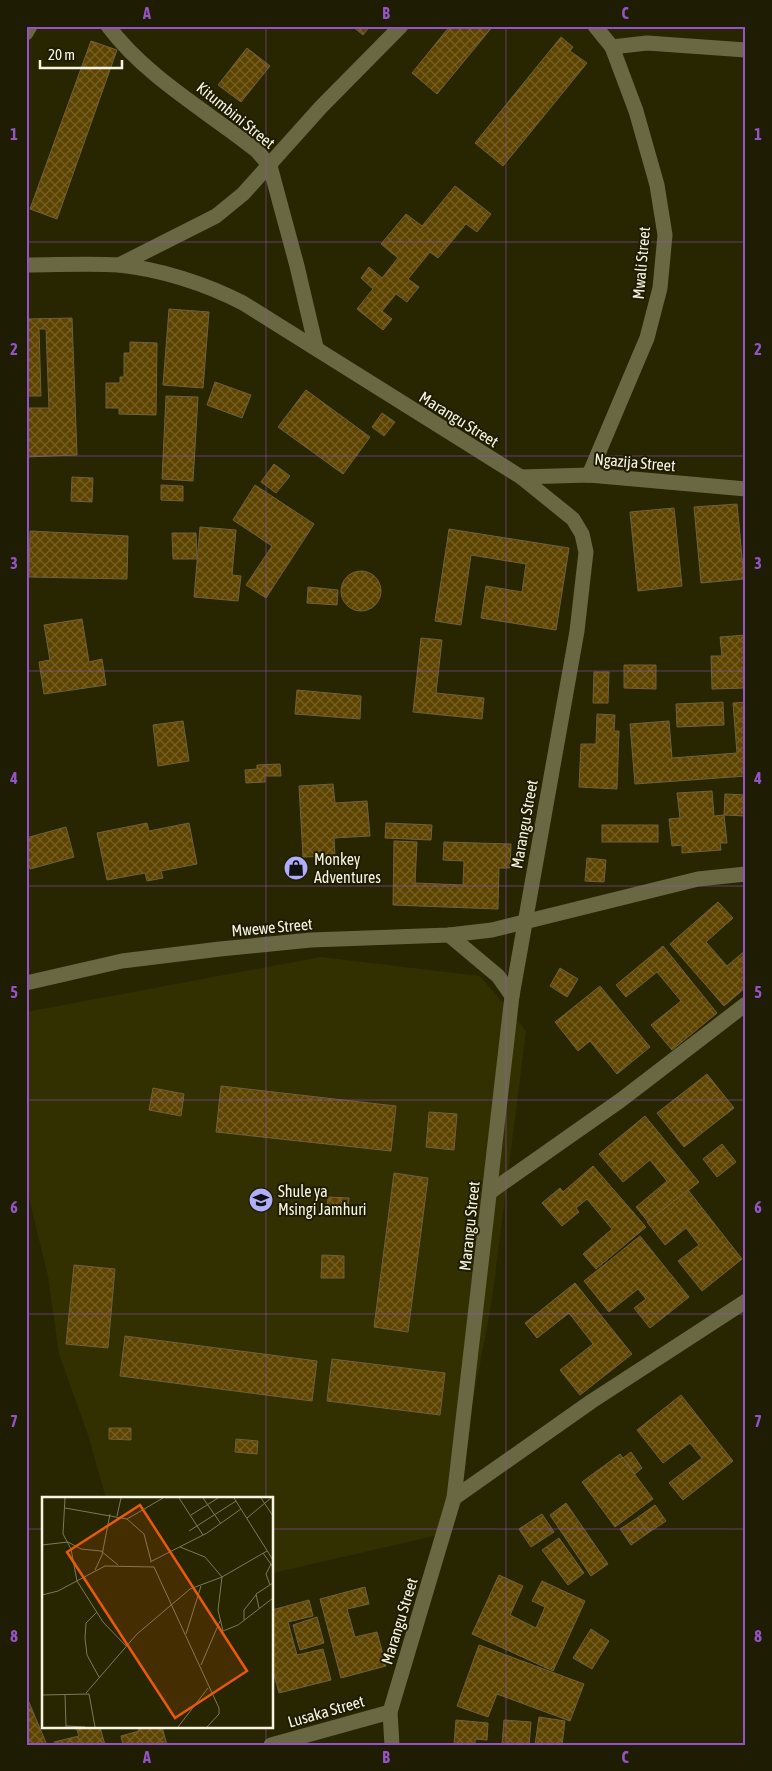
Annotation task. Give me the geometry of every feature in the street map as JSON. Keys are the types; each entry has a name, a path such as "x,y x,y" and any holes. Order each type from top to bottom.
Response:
{"street":[{"path":"26,33 30,26"},
{"name":"Kitumbini Street","path":"108,26 119,40 152,71 251,146 270,166 297,266 316,348"},
{"path":"119,265 216,216 244,194 321,106 400,26"},
{"name":"Mwali Street","path":"589,475 647,338 660,288 665,235 657,185 636,111 612,47 595,26"},
{"path":"612,47 647,43 746,50"},
{"name":"Marangu Street","path":"26,266 119,265 185,279 214,288 243,303 316,348 521,478 573,519 582,534 586,552 576,630 512,996 454,1498 390,1712 392,1745"},
{"name":"Ngazija Street","path":"521,478 589,475 746,489"},
{"name":"Mwewe Street","path":"26,983 122,961 220,949 311,940 449,935 492,930 698,879 746,874"},
{"path":"449,935 498,976 512,996"},
{"path":"490,1192 621,1100 746,1004"},
{"path":"454,1498 592,1401 746,1301"},
{"name":"Lusaka Street","path":"271,1745 390,1712"}],"shaded area":[{"path":"321,957 480,976 526,1031 492,1300 470,1417 443,1534 274,1573 274,1497 106,1497 88,1435 59,1354 48,1276 26,1186 26,1012"}],"building":[{"path":"352,26 370,26 363,35"},
{"path":"450,26 493,26 437,94 412,73"},
{"path":"561,37 573,47 570,51 587,63 503,166 475,143"},
{"path":"91,41 117,50 57,219 30,209"},
{"path":"247,48 270,66 241,102 218,85"},
{"path":"455,186 491,214 477,232 466,224 438,258 430,252 408,279 419,287 407,302 396,294 382,311 392,319 383,330 357,309 373,289 361,278 369,267 382,278 398,258 381,244 406,214 422,226"},
{"path":"169,309 209,312 203,388 163,385"},
{"path":"72,318 77,455 26,457 26,408 49,408 46,329 39,329 41,396 26,396 26,319"},
{"path":"130,342 157,343 156,415 119,414 119,408 106,408 106,383 120,383 120,377 124,377 124,353 130,353"},
{"path":"215,382 251,395 242,418 207,405"},
{"path":"306,390 370,437 343,474 278,427"},
{"path":"166,396 198,397 193,481 162,479"},
{"path":"382,413 395,422 384,436 372,427"},
{"path":"274,464 290,476 276,493 261,482"},
{"path":"72,477 93,478 92,502 71,501"},
{"path":"161,485 183,486 183,501 161,500"},
{"path":"255,485 314,524 266,598 246,585 272,546 233,520"},
{"path":"737,504 744,579 701,583 694,507"},
{"path":"674,508 682,586 638,591 630,512"},
{"path":"200,527 236,530 232,575 241,576 238,601 194,597"},
{"path":"449,529 569,548 556,630 481,618 486,586 522,592 526,564 471,555 461,625 435,621"},
{"path":"30,531 128,536 127,579 29,577"},
{"path":"172,533 196,533 197,559 173,559"},
{"path":"365,571 372,574 378,580 381,591 380,599 372,608 365,611 357,611 350,608 342,599 341,587 344,580 353,572"},
{"path":"308,587 338,590 337,605 307,603"},
{"path":"82,619 89,662 102,659 106,685 44,694 39,662 50,660 44,625"},
{"path":"746,635 746,688 712,689 711,656 722,656 720,637"},
{"path":"421,638 442,640 436,693 484,698 482,719 413,712"},
{"path":"624,665 656,665 656,689 624,688"},
{"path":"594,672 609,672 608,703 593,703"},
{"path":"297,690 361,696 360,719 295,714"},
{"path":"723,702 724,725 677,727 676,704"},
{"path":"746,702 746,776 635,784 630,724 669,721 672,758 737,753 733,703"},
{"path":"597,714 615,715 614,731 619,731 617,789 579,787 581,744 596,744"},
{"path":"183,721 189,761 158,766 153,725"},
{"path":"280,764 281,776 265,776 265,782 246,783 245,770 257,769 257,765"},
{"path":"333,784 335,803 367,801 370,836 334,838 335,856 303,857 299,786"},
{"path":"712,791 714,816 724,815 727,843 720,843 721,850 682,853 682,845 672,846 669,819 680,818 677,793"},
{"path":"725,794 746,795 746,816 724,815"},
{"path":"147,823 149,831 189,823 197,864 161,871 163,878 147,881 145,873 107,880 97,833"},
{"path":"386,823 432,825 431,840 385,838"},
{"path":"602,825 658,825 658,842 602,842"},
{"path":"66,827 74,857 30,869 26,855 26,838"},
{"path":"394,841 417,842 415,883 463,885 464,861 443,860 444,842 511,844 510,868 499,868 498,909 393,905"},
{"path":"587,858 606,860 604,882 585,881"},
{"path":"718,902 733,918 706,942 727,966 746,950 746,987 724,1006 670,944"},
{"path":"663,946 717,1013 672,1050 651,1025 681,1001 657,972 626,997 616,985"},
{"path":"560,968 578,979 567,997 550,986"},
{"path":"600,986 650,1047 617,1074 590,1041 578,1051 555,1022"},
{"path":"707,1074 734,1108 684,1147 657,1113"},
{"path":"221,1086 396,1106 391,1151 216,1132"},
{"path":"153,1088 184,1094 181,1116 149,1110"},
{"path":"429,1112 457,1114 454,1150 426,1147"},
{"path":"645,1116 699,1182 649,1223 636,1207 667,1181 650,1160 623,1182 599,1154"},
{"path":"722,1144 736,1162 717,1177 703,1159"},
{"path":"593,1166 646,1227 596,1269 583,1254 612,1229 587,1199 576,1208 579,1212 562,1226 542,1203 560,1188 563,1192"},
{"path":"394,1173 428,1178 408,1332 374,1327"},
{"path":"688,1190 742,1259 702,1291 678,1261 699,1245 686,1228 665,1245 647,1222"},
{"path":"328,1197 349,1198 347,1215 327,1214"},
{"path":"640,1236 689,1297 650,1328 634,1308 646,1299 638,1289 609,1312 584,1281"},
{"path":"322,1255 344,1256 344,1278 321,1278"},
{"path":"74,1265 115,1269 108,1348 66,1344"},
{"path":"575,1283 632,1354 580,1395 560,1370 593,1344 569,1313 537,1338 525,1323"},
{"path":"125,1336 317,1361 312,1401 120,1376"},
{"path":"332,1359 445,1373 440,1415 327,1401"},
{"path":"681,1395 733,1461 683,1500 669,1483 702,1458 690,1443 663,1463 637,1430"},
{"path":"109,1428 131,1428 131,1440 109,1439"},
{"path":"236,1439 258,1441 257,1454 235,1452"},
{"path":"631,1452 642,1468 635,1474 623,1458"},
{"path":"620,1454 653,1499 615,1527 582,1482"},
{"path":"566,1503 608,1564 591,1576 550,1515"},
{"path":"655,1505 666,1521 648,1533 637,1518"},
{"path":"542,1514 554,1532 531,1547 519,1529"},
{"path":"637,1518 648,1533 631,1545 620,1529"},
{"path":"559,1538 584,1573 568,1585 542,1550"},
{"path":"499,1575 523,1586 510,1615 536,1628 545,1607 532,1601 542,1581 585,1601 553,1671 472,1634"},
{"path":"365,1587 369,1604 347,1609 355,1637 377,1632 386,1666 341,1678 320,1599"},
{"path":"309,1600 313,1616 288,1622 297,1655 323,1649 331,1680 279,1693 274,1674 274,1609"},
{"path":"317,1617 324,1643 300,1650 293,1625"},
{"path":"591,1629 609,1641 592,1669 573,1658"},
{"path":"479,1645 584,1684 570,1721 497,1694 488,1717 457,1706"},
{"path":"26,1700 28,1700 47,1745 26,1745"},
{"path":"539,1717 565,1721 562,1745 535,1745"},
{"path":"456,1720 488,1723 487,1740 475,1739 475,1745 454,1745"},
{"path":"504,1720 531,1722 529,1745 502,1745"},
{"path":"76,1728 100,1728 105,1745 55,1745 54,1742 79,1736"},
{"path":"138,1728 162,1728 167,1745 123,1745 121,1736 139,1731"}],"place":[{"name":"Monkey Adventures","path":"296,868"},
{"name":"Shule ya Msingi Jamhuri","path":"261,1200"}]}
